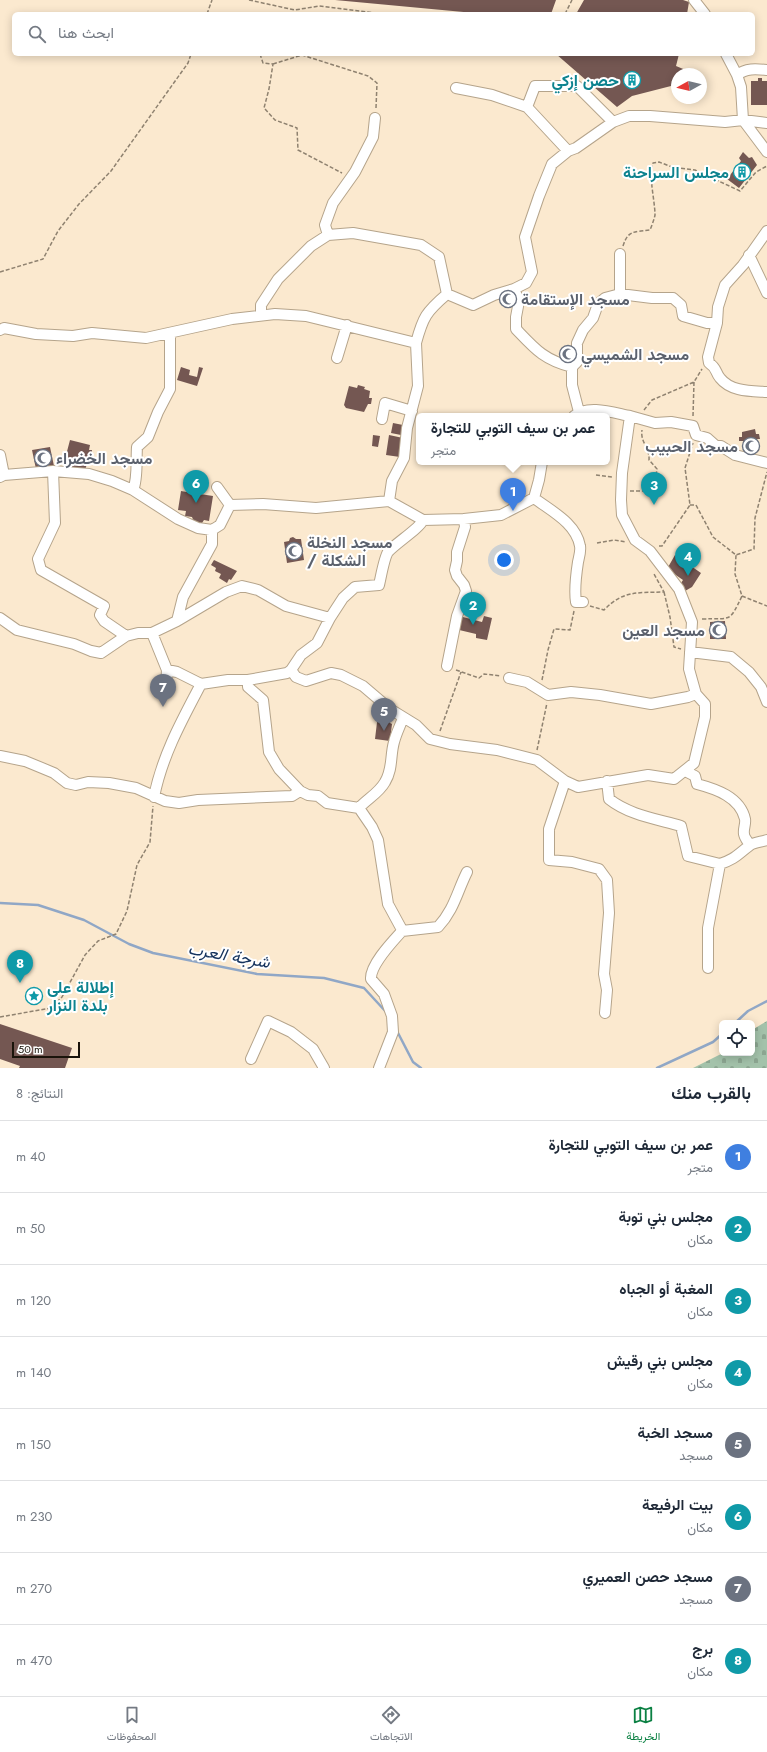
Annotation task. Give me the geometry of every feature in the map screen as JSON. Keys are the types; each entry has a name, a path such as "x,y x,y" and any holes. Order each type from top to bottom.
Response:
{"street":[{"path":"694,0 703,12"},
{"path":"727,56 742,87 743,120 767,152"},
{"path":"737,75 743,71 767,70"},
{"path":"527,107 535,86 577,86 613,122"},
{"path":"456,88 492,95 527,107 568,151"},
{"path":"447,294 473,305 526,283 532,272 526,237 539,196 552,164 568,151 613,122 629,116 650,116 725,122 743,120 767,123"},
{"path":"328,235 325,225 333,204 350,178 373,137 375,118"},
{"path":"767,231 743,265 725,285 718,307 717,323 708,357 709,363 714,366 722,381 742,391 767,392"},
{"path":"261,315 261,306 278,280 311,246 328,235 353,233 422,245 439,257 447,294"},
{"path":"620,254 620,294"},
{"path":"749,255 767,293"},
{"path":"514,289 518,301 516,329 534,348 554,363 572,367"},
{"path":"389,501 392,482 404,458 407,428 418,386 416,343 422,323 430,308 447,294"},
{"path":"577,413 572,385 572,367 577,362 577,343 583,330 593,318 598,304 605,298 620,294 652,298 673,298 681,305 683,316 707,323 717,323"},
{"path":"0,330 4,328 36,334 73,336 92,333 146,338 232,318 261,315 306,316 416,343"},
{"path":"337,358 347,325"},
{"path":"133,490 136,483 135,468 137,448 148,437 158,412 170,389 170,333"},
{"path":"382,419 385,403 412,411"},
{"path":"583,413 602,410 655,423 671,422 694,430 716,446 720,446 735,455 767,463"},
{"path":"291,670 296,677 306,681 332,673 340,675 363,686 390,709 403,718 416,724 430,739 497,750 537,760 565,781 578,787 648,775 674,778 685,771 694,763 705,717 705,704 696,694 690,669 692,622 680,589 646,548 635,540 622,515 622,478 637,418"},
{"path":"0,455 2,476 53,471 89,474 112,481 133,490 178,519 198,528 212,530 220,525 230,505"},
{"path":"230,505 263,504 332,508 389,501 423,520 464,519 501,515 534,498 542,465"},
{"path":"53,471 55,523 38,559 41,570 104,606 100,615 104,621 126,636"},
{"path":"217,487 230,505"},
{"path":"534,498 575,530 581,547 576,576 580,602"},
{"path":"447,666 457,616 466,591 455,570 458,561 457,552 465,527 464,519"},
{"path":"167,670 177,672 201,684 228,680 248,680 288,673 301,655 317,643 330,618 344,598 355,587 379,585 387,553 421,524 423,520"},
{"path":"177,621 183,597 212,544 212,530"},
{"path":"0,618 17,630 74,644 91,652 101,653 126,636 138,633 152,633 177,621 226,592 242,586 258,590 286,606 330,618"},
{"path":"152,633 167,670 166,686 163,693"},
{"path":"690,652 732,657 764,686 767,702"},
{"path":"508,678 526,682 544,693 571,692 600,695 651,704 696,694"},
{"path":"248,680 248,688 263,700 269,752 279,769 300,791 308,795 318,796 327,803 359,808 372,827 378,840 388,904 402,931"},
{"path":"154,797 158,777 179,725 201,684"},
{"path":"359,808 385,783 391,770 394,743 403,718"},
{"path":"0,756 25,761 54,773 67,783 76,785 88,782 109,783 136,788 165,801 179,803 198,800 292,796 300,791"},
{"path":"685,771 695,776 697,784 712,788 726,795 741,807 746,820 744,834 750,845"},
{"path":"565,781 550,829 549,860 572,862 600,869 607,880 609,913 604,974 607,990 605,1013"},
{"path":"607,781 610,799 619,806 649,817 681,826 688,856 720,864 729,861 743,852 750,845 767,840"},
{"path":"708,968 708,928 720,864"},
{"path":"379,1068 393,1032 392,1016 384,994 370,979 370,974 377,962 402,931 438,927 454,905 468,872"},
{"path":"251,1059 268,1021 291,1032 313,1049 324,1068"}],"path":[{"path":"207,12 212,0"},
{"path":"249,0 295,10 319,6 367,12"},
{"path":"565,12 572,0"},
{"path":"0,272 43,259 58,231 78,204 111,171 188,63 190,56"},
{"path":"261,56 263,63 273,64 299,56"},
{"path":"305,56 368,76 377,84 375,118"},
{"path":"273,64 264,108 275,120 297,128 298,150 350,178"},
{"path":"620,254 626,236 632,232 650,230 655,215 650,169 653,163 659,162 672,167 695,170 740,191 756,172 767,166"},
{"path":"646,548 662,546 690,505 685,468 694,430 694,382 708,357"},
{"path":"621,490 647,491 655,483 657,470 649,460 649,453 644,443 637,418 652,400 694,382"},
{"path":"736,555 754,549 755,518 767,471"},
{"path":"596,475 622,478"},
{"path":"690,505 696,505 713,537 736,555"},
{"path":"596,544 614,540 631,542 635,540"},
{"path":"692,622 702,619 726,619 732,616 742,596 735,574 736,555"},
{"path":"653,570 664,592 670,617 674,647 690,652"},
{"path":"537,760 536,751 548,650 554,629 570,630 580,602 592,608 604,610 616,598 628,594 664,592"},
{"path":"742,596 767,606"},
{"path":"447,666 479,678 484,674 495,674 508,678"},
{"path":"437,741 443,719 462,672"},
{"path":"0,1017 51,1008 62,997 86,955 98,941 116,934 127,911 137,865 150,842 154,797"}],"green space":[{"path":"767,1021 767,1068 693,1068 719,1055 755,1056 755,1028"}],"building":[{"path":"335,0 556,0 552,12 464,12"},
{"path":"584,0 683,0 689,2 687,12 577,12"},
{"name":"حصن إزكي","path":"558,56 678,56 676,66 681,68 671,68 671,86 632,96 617,107"},
{"path":"758,78 762,78 762,81 767,81 767,105 751,105 751,81 758,81"},
{"name":"مجلس السراحنة","path":"743,152 749,158 752,157 757,165 739,188 727,179 741,161 739,158"},
{"name":"مسجد الإستقامة","path":"512,294 514,303 505,304 503,296"},
{"name":"مسجد الشميسي","path":"564,346 572,346 572,363 564,363"},
{"path":"181,367 190,370 189,375 197,377 199,367 203,368 197,386 177,380"},
{"path":"358,385 365,387 364,389 370,391 369,398 372,398 371,404 368,404 364,412 346,408 344,405 349,386 357,388"},
{"path":"393,423 403,425 401,435 391,433"},
{"name":"مسجد الحبيب","path":"755,429 756,434 759,434 760,439 756,439 759,451 745,454 743,441 739,441 739,437 742,437 742,432"},
{"path":"373,435 380,436 378,447 372,446"},
{"path":"389,435 403,438 400,457 386,455"},
{"path":"70,440 90,445 89,450 92,450 91,457 87,456 88,461 85,470 78,468 75,469 64,463"},
{"name":"مسجد الخضراء","path":"50,447 54,466 36,469 32,450"},
{"path":"181,491 199,496 200,494 213,496 209,521 204,520 202,523 194,522 192,517 185,516 186,511 178,510"},
{"name":"مسجد النخلة / الشكلة","path":"293,537 296,539 301,539 304,560 287,563 284,542 289,541 290,538"},
{"path":"675,555 701,573 692,587 685,591 681,583 683,580 667,569"},
{"path":"214,560 237,571 227,583 219,578 221,574 215,571 216,568 211,565"},
{"path":"459,616 482,622 484,616 492,618 487,640 476,638 476,634 455,629"},
{"name":"مسجد العين","path":"725,621 726,639 710,639 710,622"},
{"path":"378,714 391,715 390,723 392,724 390,741 375,739"},
{"path":"0,1024 72,1048 65,1068 19,1068 20,1066 0,1059"}],"waterway":[{"name":"شرجة العرب","path":"0,903 38,905 84,920 129,944 153,953 257,974 324,978 364,988 387,1013"},
{"name":"شرجة العرب","path":"738,1020 748,1011 767,1001"},
{"name":"شرجة العرب","path":"397,1031 413,1062 421,1068"},
{"name":"شرجة العرب","path":"657,1068 713,1042 719,1037"}],"place":[{"name":"حصن إزكي","path":"632,80"},
{"name":"مجلس السراحنة","path":"742,172"},
{"name":"مسجد الإستقامة","path":"508,299"},
{"name":"مسجد الشميسي","path":"568,354"},
{"name":"مسجد الحبيب","path":"751,446"},
{"name":"مسجد الخضراء","path":"43,458"},
{"name":"بيت الرفيعة","path":"196,503"},
{"name":"المغبة أو الجباه","path":"654,505"},
{"name":"عمر بن سيف التوبي للتجارة","path":"513,511"},
{"name":"مسجد النخلة / الشكلة","path":"294,551"},
{"name":"مجلس بني رقيش","path":"688,576"},
{"name":"مجلس بني توبة","path":"473,625"},
{"name":"مسجد العين","path":"718,630"},
{"name":"مسجد حصن العميري","path":"163,707"},
{"name":"مسجد الخبة","path":"384,731"},
{"name":"برج","path":"20,983"},
{"name":"إطلالة على بلدة النزار","path":"34,996"}]}
